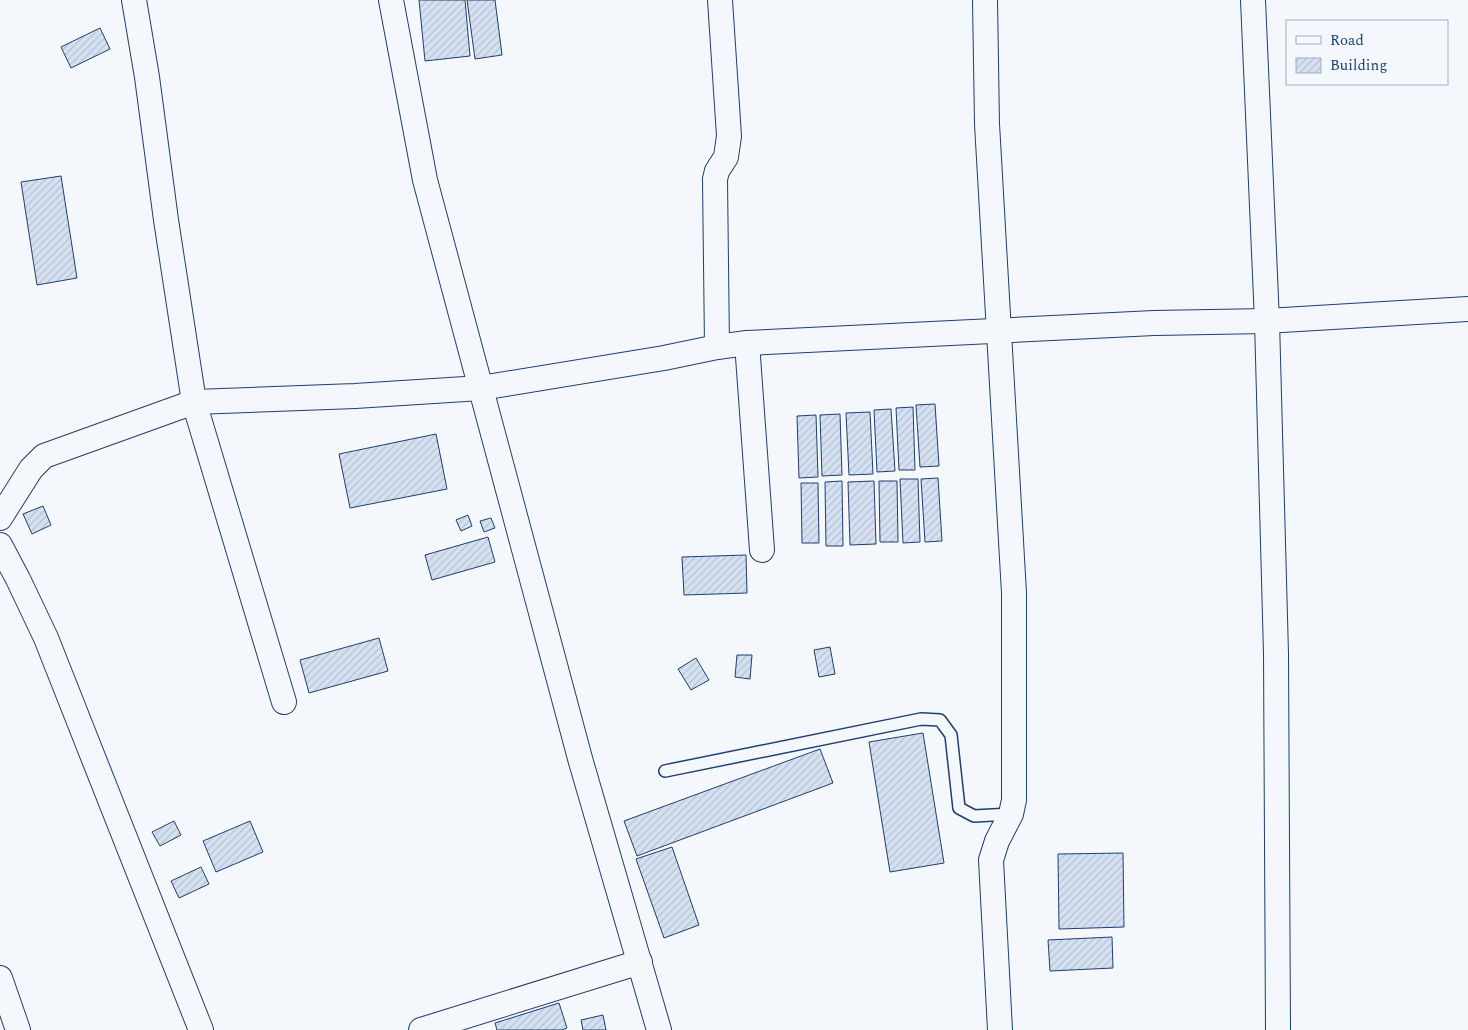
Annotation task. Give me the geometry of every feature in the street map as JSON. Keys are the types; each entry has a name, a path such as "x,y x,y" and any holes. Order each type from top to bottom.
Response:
{"street":[{"path":"134,0 147,76 166,220 194,402 284,702"},
{"path":"391,0 425,180 580,762 659,1030"},
{"path":"718,347 715,179 717,170 726,157 729,136 720,0"},
{"path":"984,0 987,124 1014,593 1014,800 1011,814 996,841 991,860 1000,1030"},
{"path":"1252,0 1267,321 1276,654 1278,1030"},
{"path":"0,518 31,469 44,456 194,402 481,388 747,343 1154,323 1267,321 1468,309"},
{"path":"747,343 762,550"},
{"path":"0,545 46,638 202,1030"},
{"path":"421,1030 640,962"},
{"path":"0,978 18,1030"}],"lane":[{"path":"665,771 921,719 940,720 951,735 959,808 974,816 1011,814"}],"building":[{"path":"419,0 465,0 470,56 425,61"},
{"path":"467,0 495,0 502,55 475,59"},
{"path":"100,28 110,49 71,68 61,47"},
{"path":"61,176 77,278 37,285 21,182"},
{"path":"935,404 939,466 920,467 916,405"},
{"path":"913,407 915,470 899,470 896,408"},
{"path":"891,409 895,471 877,472 874,410"},
{"path":"870,412 873,474 849,475 846,413"},
{"path":"840,414 842,475 822,476 820,415"},
{"path":"816,415 818,477 799,478 797,416"},
{"path":"436,434 447,489 350,508 339,454"},
{"path":"938,478 942,541 925,542 921,479"},
{"path":"900,479 918,479 920,542 903,543"},
{"path":"842,481 843,546 826,546 825,482"},
{"path":"874,481 876,544 850,545 848,482"},
{"path":"879,481 897,481 898,542 880,542"},
{"path":"801,483 818,483 819,543 802,543"},
{"path":"43,506 51,525 32,534 23,514"},
{"path":"468,515 472,526 461,531 456,520"},
{"path":"491,518 495,528 484,532 480,521"},
{"path":"488,537 495,562 432,580 425,555"},
{"path":"746,555 747,593 684,595 682,557"},
{"path":"379,638 388,671 309,693 300,660"},
{"path":"830,647 835,674 819,677 814,650"},
{"path":"737,655 752,655 750,679 735,677"},
{"path":"696,658 709,680 691,690 678,669"},
{"path":"923,733 944,863 890,872 869,742"},
{"path":"820,749 833,783 637,856 624,821"},
{"path":"174,821 181,835 160,846 152,832"},
{"path":"250,821 263,852 216,872 203,841"},
{"path":"672,847 699,925 664,938 636,859"},
{"path":"1123,853 1124,927 1059,929 1058,854"},
{"path":"201,867 209,884 179,898 171,881"},
{"path":"1112,937 1113,968 1050,971 1048,940"},
{"path":"559,1003 567,1028 562,1030 497,1030 495,1023"},
{"path":"603,1015 606,1030 583,1030 581,1020"}]}
